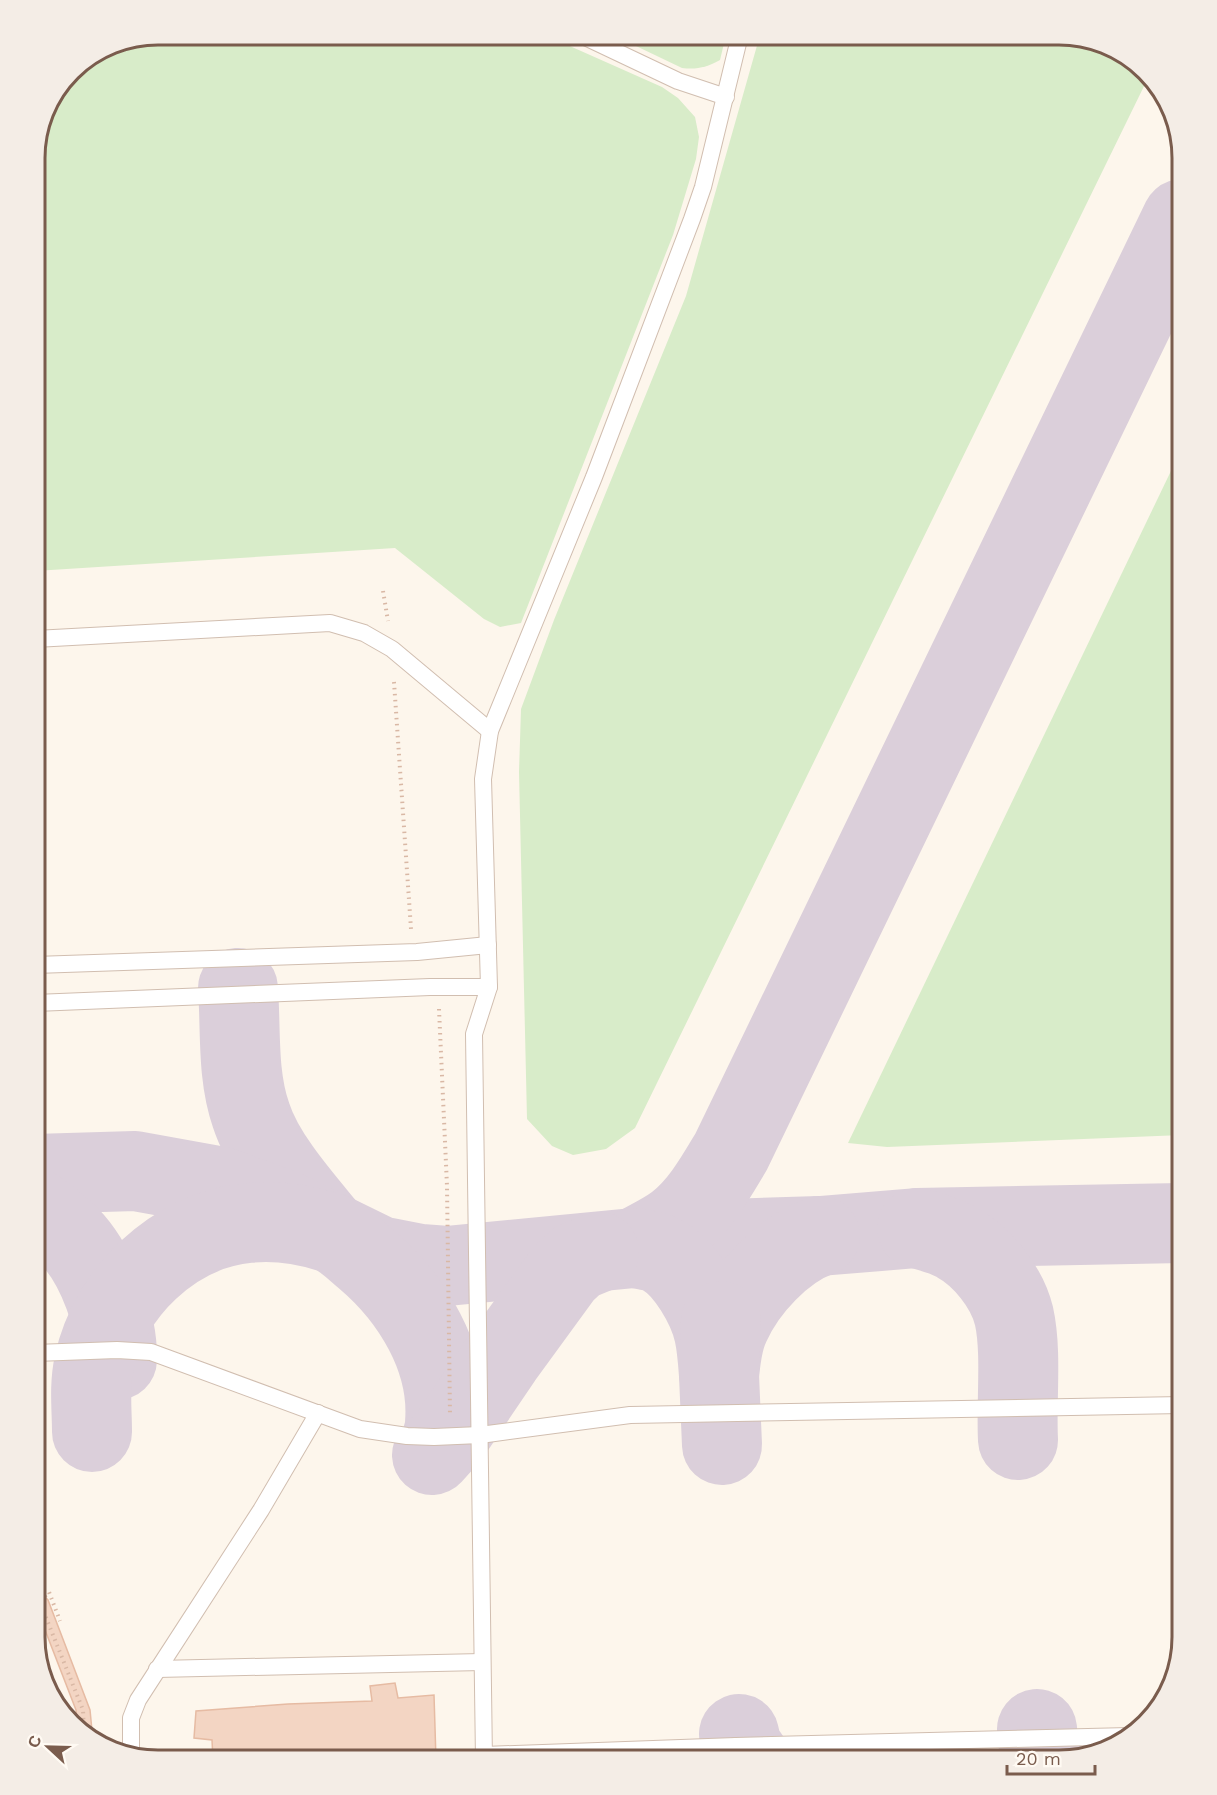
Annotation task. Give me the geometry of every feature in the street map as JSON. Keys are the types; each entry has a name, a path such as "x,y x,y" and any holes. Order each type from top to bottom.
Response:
{"lane":[{"path":"602,45 678,81 726,97"},
{"path":"484,1750 474,1034 489,987 483,779 490,730 594,477 692,219 703,187 738,45"},
{"path":"45,638 330,622 364,633 392,649 490,730"},
{"path":"45,965 417,952 488,945"},
{"path":"45,1003 430,987 489,987"},
{"path":"45,1353 117,1350 151,1352 360,1429 407,1436 480,1434 630,1415 1172,1405"},
{"path":"131,1746 134,1709 157,1669 261,1510 318,1413"},
{"path":"157,1669 482,1662"},
{"path":"652,1750 1113,1736"},
{"path":"732,1750 736,1746"}],"path":[{"path":"383,591 392,649 412,936 417,952"},
{"path":"430,987 439,1007 446,1162 450,1435"},
{"path":"45,1596 49,1592 60,1621"},
{"path":"45,1615 83,1710 84,1722"}],"green space":[{"path":"158,45 568,45 662,87 678,98 695,117 699,137 696,159 673,235 521,623 500,627 484,619 395,548 45,570 45,150 51,121 64,95 83,73 101,60 121,51"},
{"path":"634,45 724,45 720,60 697,68 682,68"},
{"path":"757,45 1067,45 1096,51 1116,60 1145,84 635,1128 606,1149 573,1155 552,1146 527,1119 519,772 521,709 554,620 686,296"},
{"path":"1172,469 1172,1135 887,1147 848,1143"}],"building":[{"path":"45,1597 90,1710 92,1729 76,1715 45,1630"},
{"path":"395,1683 398,1698 434,1695 436,1750 212,1750 212,1740 194,1738 196,1711 372,1701 370,1686"}],"taxiway":[{"path":"635,1248 685,1217 707,1191 731,1152 1172,240"},
{"path":"238,988 243,1084 251,1115 265,1146 275,1161 330,1232"},
{"path":"45,1174 135,1171 218,1186 285,1210 379,1256 420,1264 447,1266 727,1239 820,1236 917,1228 1172,1223"},
{"path":"45,1216 66,1233 80,1249 97,1278 110,1312 117,1360"},
{"path":"92,1432 91,1389 94,1364 102,1338 114,1313 130,1290 171,1252 195,1238 221,1228 268,1222 288,1223 338,1236 365,1258 398,1292 424,1332 441,1376 445,1399 445,1423 440,1445"},
{"path":"917,1228 947,1237 966,1248 992,1273 1006,1294 1014,1316 1018,1345 1018,1440"},
{"path":"635,1248 656,1252 671,1261 695,1289 707,1312 714,1333 719,1375 725,1337 737,1311 756,1284 779,1260 806,1242 820,1236"},
{"path":"432,1455 450,1435 564,1273 577,1261 599,1252"},
{"path":"721,1321 719,1375 722,1445"},
{"path":"1037,1729 1039,1750"},
{"path":"739,1734 744,1750"}]}
